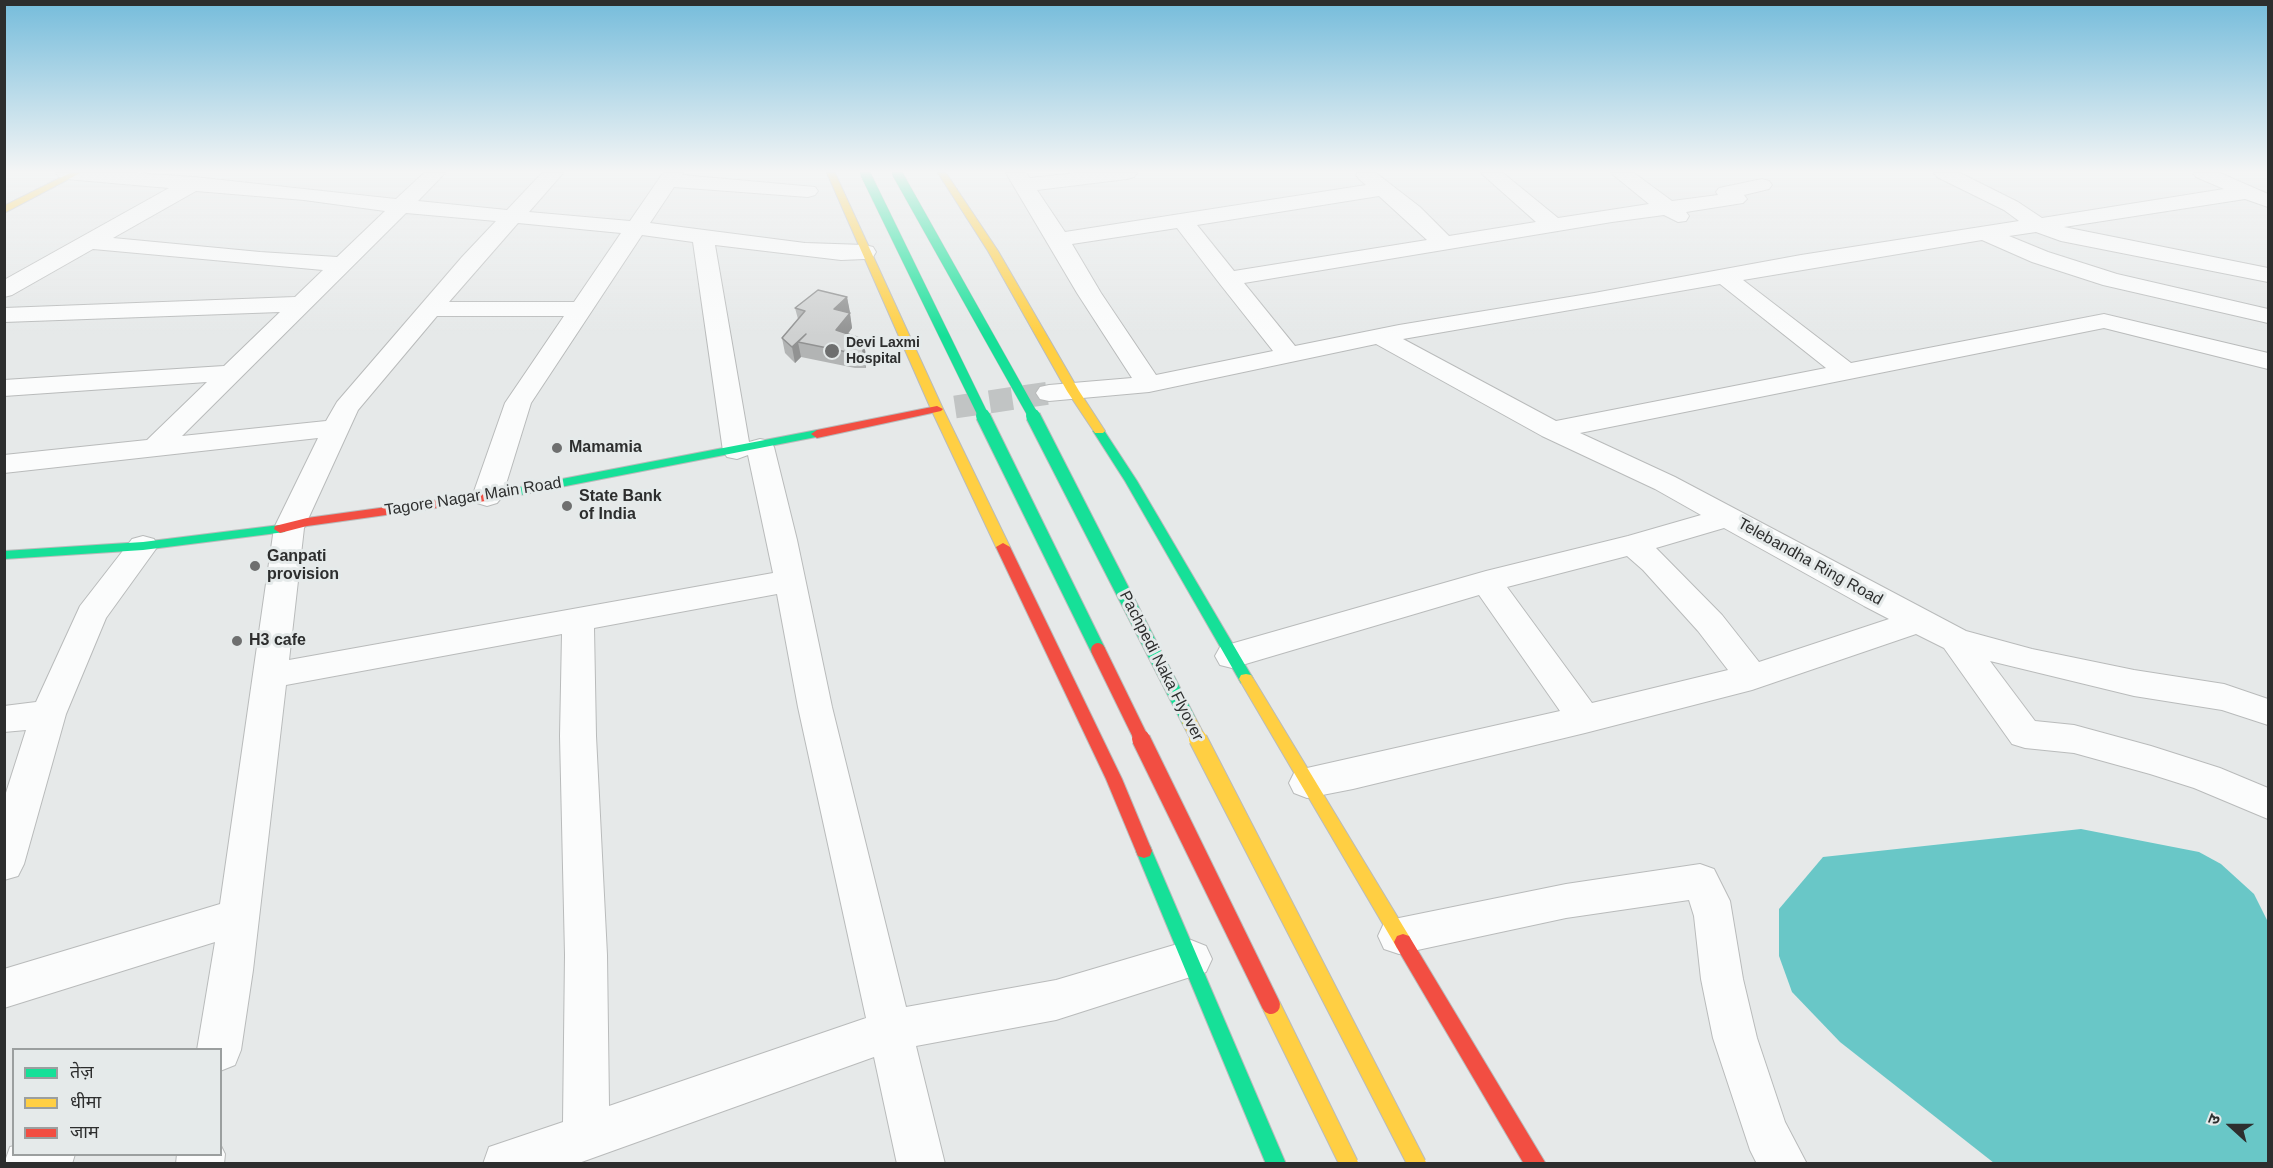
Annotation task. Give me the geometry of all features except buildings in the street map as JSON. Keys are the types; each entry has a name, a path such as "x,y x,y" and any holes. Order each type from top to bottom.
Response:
{"main road":[{"path":"854,228 946,408 1114,778 1276,1164"},
{"path":"892,228 1349,1164"},
{"name":"Pachpedi Naka Flyover","path":"928,228 1028,406 1372,1081 1417,1164"},
{"path":"978,228 993,251 1061,392 1131,481 1307,783 1536,1164"},
{"name":"Tagore Nagar Main Road","path":"4,555 143,546 289,528 307,522 487,497 748,449 946,408"}],"street":[{"path":"4,290 115,228"},
{"path":"156,447 377,228"},
{"path":"219,1048 240,916 289,528 346,408 503,228"},
{"path":"631,228 841,253 865,252"},
{"path":"487,497 518,403 636,228"},
{"path":"1050,228 1089,293 1149,384"},
{"path":"1058,240 1135,228"},
{"path":"1188,228 1289,355"},
{"path":"1428,228 1444,244"},
{"path":"1228,279 1545,228"},
{"path":"1061,392 1149,384 1380,336 1801,262 2024,228"},
{"path":"2045,228 2083,239 2268,275"},
{"path":"1986,234 2040,257 2111,280 2268,316"},
{"path":"703,237 748,449 790,581 815,707 921,1164"},
{"path":"90,242 260,259 340,264"},
{"path":"1724,276 1845,371"},
{"path":"4,315 300,304"},
{"path":"430,309 581,309"},
{"path":"1552,430 2104,321 2268,361"},
{"name":"Telebandha Ring Road","path":"1380,336 1552,430 1665,483 1956,640 2044,664 2134,683 2224,698 2268,712"},
{"path":"4,409 17,387 230,373"},
{"path":"4,464 337,428"},
{"path":"1232,656 1486,582 1633,545 1727,517"},
{"path":"1633,545 1654,563 1710,623 1752,677"},
{"path":"4,864 48,714 92,614 143,546"},
{"path":"269,676 790,581"},
{"path":"1486,582 1585,720"},
{"path":"578,620 578,736 586,955 585,1137"},
{"path":"1307,783 1585,720 1752,677 1918,621"},
{"path":"1956,640 2025,734 2074,739 2151,760 2207,778 2268,804"},
{"path":"4,719 48,714"},
{"path":"1399,936 1566,901 1700,881 1710,901 1714,916 1722,979 1735,1038 1766,1134 1784,1164"},
{"path":"4,989 240,916"},
{"path":"506,1164 891,1029 1056,1000 1191,960"},
{"path":"27,1164 49,1156"}],"water":[{"path":"2081,829 2199,852 2221,864 2254,894 2268,922 2268,1163 1994,1163 1840,1042 1792,992 1779,956 1779,909 1823,857"}],"tunnel":[{"path":"955,407 1049,393"}],"traffic: fast":[{"path":"892,228 1098,650"},
{"path":"928,228 1028,406 1189,721"},
{"path":"1099,431 1131,481 1246,679"},
{"path":"489,497 817,434"},
{"path":"4,555 143,546 280,529"},
{"path":"1144,851 1276,1164"}],"traffic: slow":[{"path":"855,228 937,409 1003,547"},
{"path":"978,228 1073,391 1099,431"},
{"path":"1246,679 1403,942"},
{"path":"1189,721 1417,1164"},
{"path":"1271,1005 1349,1164"}],"traffic: jam":[{"path":"817,434 937,409"},
{"path":"280,529 307,522 489,497"},
{"path":"1003,547 1114,779 1144,851"},
{"path":"1098,650 1271,1005"},
{"path":"1403,942 1536,1164"}],"place":[{"name":"Devi Laxmi Hospital","path":"832,351"},
{"name":"Mamamia","path":"557,448"},
{"name":"State Bank of India","path":"567,506"},
{"name":"Ganpati provision","path":"255,566"},
{"name":"H3 cafe","path":"237,641"}]}
